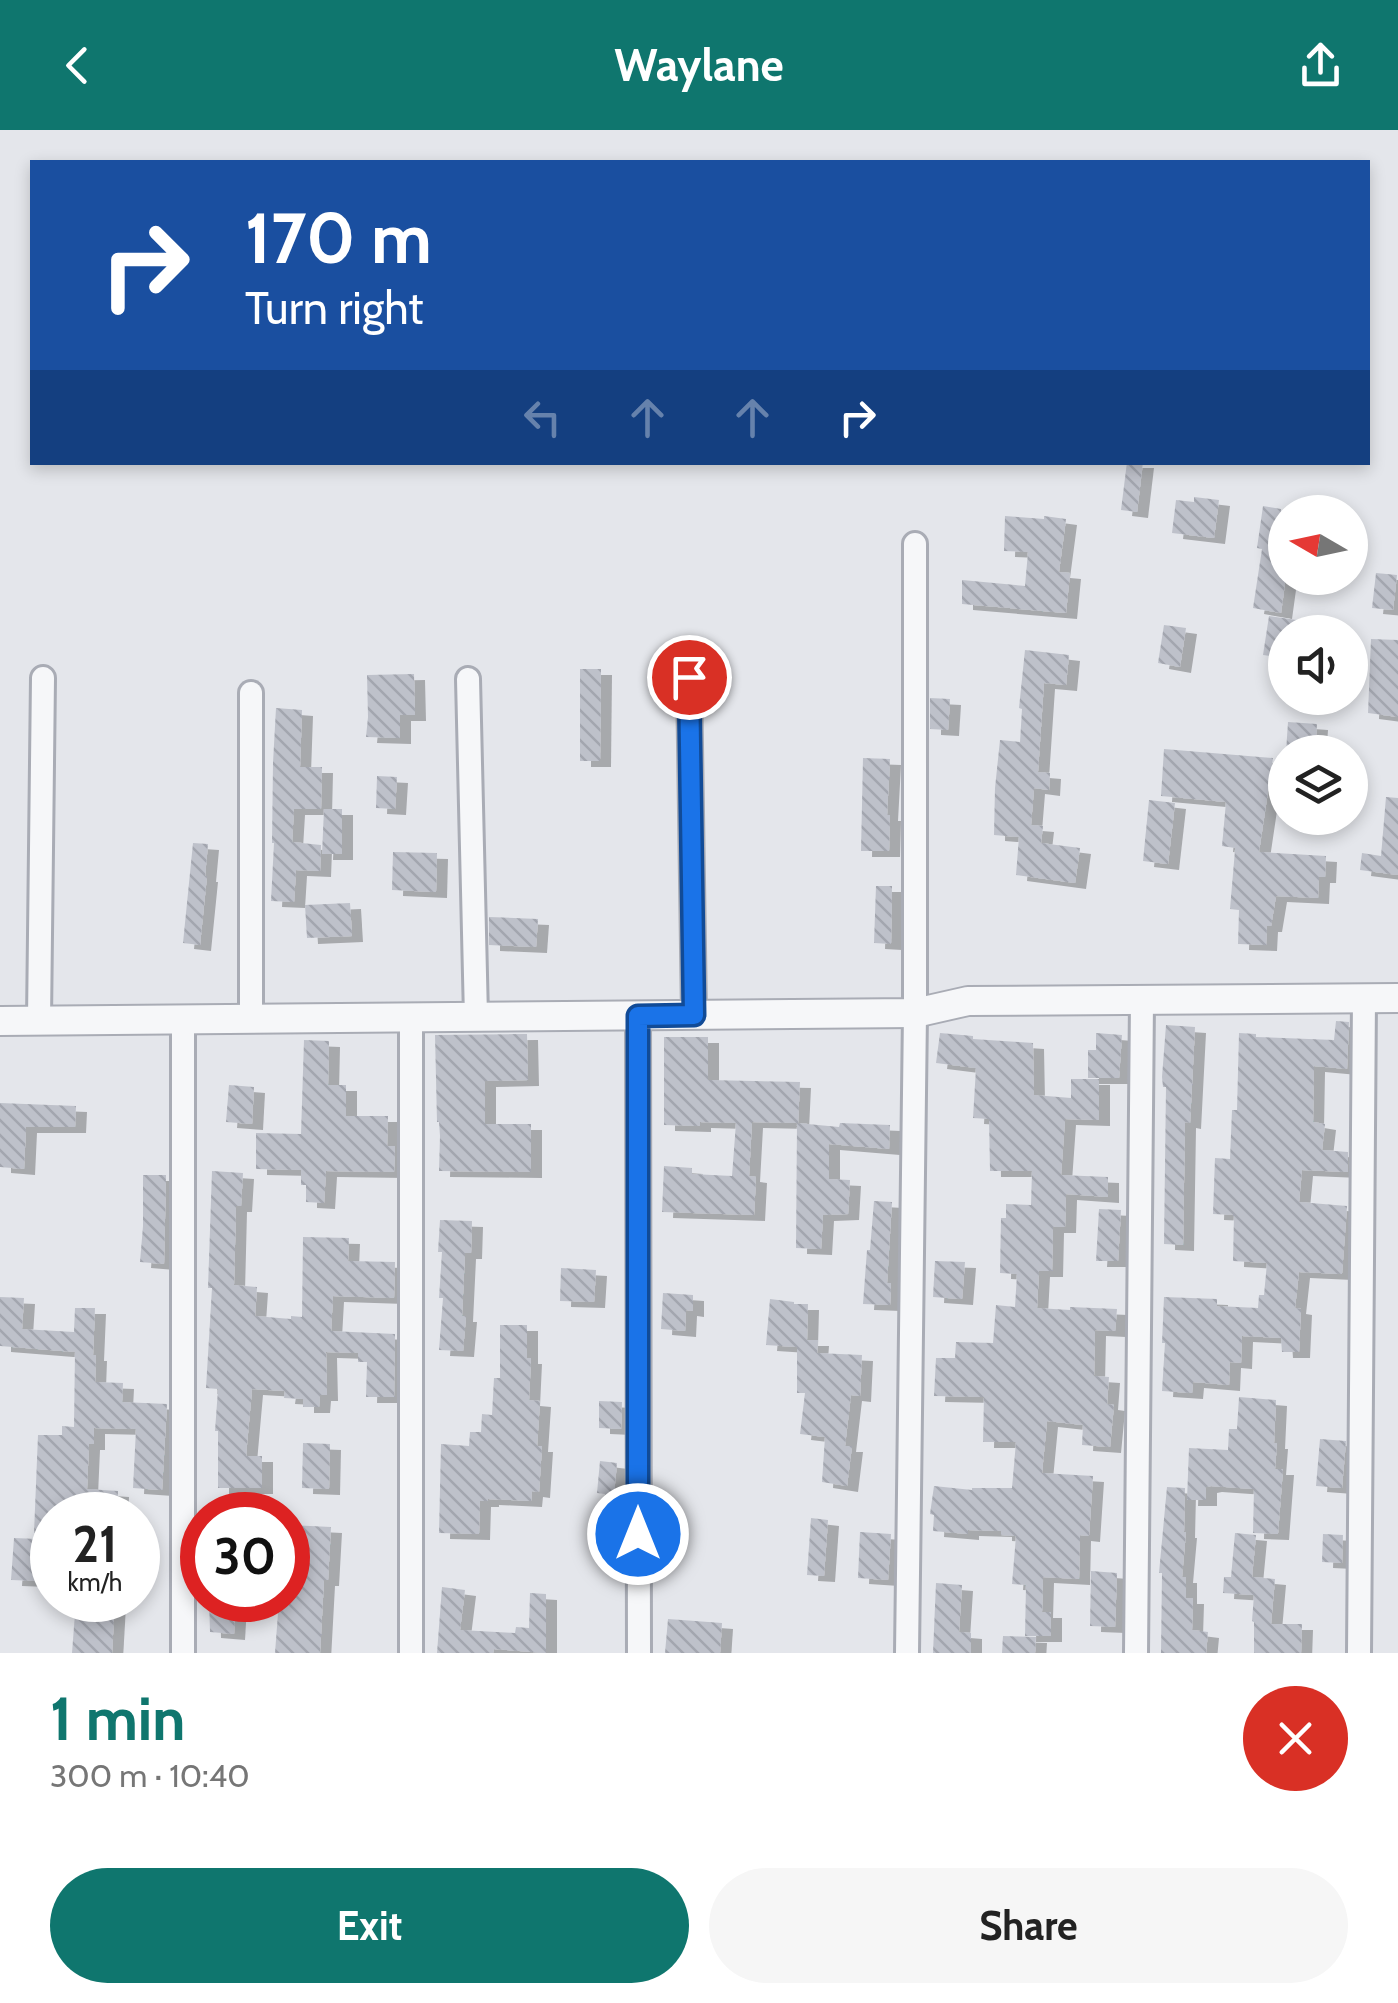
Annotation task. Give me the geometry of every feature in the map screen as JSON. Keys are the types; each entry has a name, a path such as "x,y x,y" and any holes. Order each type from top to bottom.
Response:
{"street":[{"path":"907,1653 915,1013 915,544"},
{"path":"689,677 694,1015"},
{"path":"39,1020 43,678"},
{"path":"468,679 476,1017"},
{"path":"251,692 252,1018"},
{"path":"1360,1653 1364,998"},
{"path":"0,1021 915,1013 968,1001 1398,998"},
{"path":"1136,1653 1142,1001"},
{"path":"638,1016 638,1653"},
{"path":"411,1017 412,1653"},
{"path":"183,1019 184,1653"}],"building":[{"path":"1127,465 1143,465 1137,512 1121,510"},
{"path":"1194,497 1219,500 1214,538 1172,533 1176,500 1194,502"},
{"path":"1263,506 1268,507 1268,595 1283,595 1281,613 1253,608 1262,549 1257,548"},
{"path":"1005,516 1066,519 1059,572 1070,573 1066,613 962,604 962,580 1025,586 1028,552 1004,551"},
{"path":"1376,573 1397,575 1393,610 1372,608"},
{"path":"1268,622 1268,656 1263,655"},
{"path":"1164,625 1186,628 1180,667 1158,663"},
{"path":"1371,639 1398,640 1398,717 1368,713"},
{"path":"1025,650 1069,655 1066,685 1044,683 1038,772 1050,773 1049,790 1034,788 1031,825 1043,826 1041,843 1080,848 1075,883 1016,875 1019,837 994,835 1000,740 1020,742"},
{"path":"580,669 601,669 600,761 580,761"},
{"path":"414,674 415,715 400,715 400,738 366,737 367,675"},
{"path":"930,698 950,699 948,730 930,729"},
{"path":"276,708 302,710 300,767 322,767 321,809 294,809 292,842 321,845 320,871 296,870 294,902 271,901"},
{"path":"1288,722 1317,724 1316,735 1287,735"},
{"path":"1164,749 1268,758 1268,792 1259,852 1326,856 1318,898 1276,896 1266,945 1238,944 1239,910 1230,909 1235,848 1222,846 1226,802 1161,796"},
{"path":"863,758 890,759 889,851 861,851"},
{"path":"377,776 397,777 395,809 376,808"},
{"path":"1386,797 1398,798 1398,875 1360,870 1362,853 1381,856"},
{"path":"1149,800 1175,803 1168,864 1143,861"},
{"path":"324,809 342,809 342,854 322,854"},
{"path":"193,843 208,844 200,945 183,943"},
{"path":"393,852 437,853 436,892 392,890"},
{"path":"876,886 892,886 891,944 874,943"},
{"path":"350,903 352,936 307,938 305,905"},
{"path":"489,917 538,919 536,947 489,945"},
{"path":"1336,1021 1349,1022 1347,1069 1314,1066 1313,1122 1325,1124 1322,1150 1348,1152 1348,1172 1302,1170 1299,1202 1347,1206 1342,1274 1299,1272 1295,1308 1301,1309 1299,1352 1282,1352 1281,1338 1242,1336 1241,1363 1230,1362 1229,1385 1193,1382 1192,1393 1162,1391 1164,1297 1217,1299 1217,1306 1258,1308 1259,1295 1264,1295 1267,1263 1233,1261 1234,1215 1213,1214 1215,1158 1230,1159 1232,1110 1237,1110 1239,1033 1334,1040"},
{"path":"1166,1025 1195,1027 1190,1123 1185,1122 1183,1245 1164,1244 1166,1087 1162,1077"},
{"path":"940,1033 1033,1043 1034,1095 1071,1098 1071,1079 1099,1079 1099,1120 1065,1119 1061,1175 1108,1177 1108,1197 1066,1194 1065,1227 1053,1227 1052,1271 1039,1271 1037,1308 1117,1309 1115,1331 1095,1330 1094,1376 1109,1377 1107,1404 1114,1405 1110,1447 1082,1445 1083,1425 1047,1421 1042,1473 1093,1476 1089,1536 1080,1535 1079,1579 1043,1577 1042,1612 1051,1612 1051,1636 1025,1636 1026,1585 1012,1584 1016,1536 1001,1535 1001,1531 933,1531 934,1515 930,1514 934,1486 972,1490 1012,1488 1016,1442 983,1442 984,1397 934,1396 936,1358 955,1358 956,1342 993,1343 996,1305 1015,1307 1017,1274 1000,1273 1001,1218 1006,1218 1006,1204 1031,1205 1032,1171 990,1171 989,1119 973,1118 976,1068 936,1063"},
{"path":"1096,1033 1122,1035 1119,1078 1088,1078 1088,1050 1096,1050"},
{"path":"527,1034 528,1080 485,1081 485,1124 531,1124 531,1172 439,1171 435,1035"},
{"path":"664,1037 708,1037 708,1080 800,1082 798,1123 752,1122 749,1176 756,1177 754,1215 662,1212 664,1166 692,1168 692,1174 732,1176 736,1123 664,1125"},
{"path":"304,1040 329,1041 328,1085 346,1085 346,1116 388,1116 387,1146 395,1146 394,1172 326,1171 324,1203 306,1202 301,1170 256,1169 256,1133 301,1134"},
{"path":"229,1085 254,1087 252,1124 226,1122"},
{"path":"0,1103 76,1106 75,1127 26,1127 24,1169 0,1167"},
{"path":"797,1123 839,1127 840,1123 890,1125 889,1149 829,1144 829,1179 850,1180 848,1214 823,1215 821,1249 796,1248"},
{"path":"212,1171 243,1173 241,1206 236,1206 234,1285 257,1287 255,1316 302,1317 303,1237 349,1238 348,1261 395,1262 394,1298 333,1296 331,1331 395,1334 394,1397 366,1397 367,1362 358,1362 358,1353 326,1352 327,1395 320,1395 319,1407 303,1407 303,1399 284,1398 285,1391 252,1389 246,1456 262,1456 262,1488 218,1488 218,1389 206,1388 212,1288 208,1288"},
{"path":"143,1175 166,1175 164,1264 140,1262"},
{"path":"874,1201 892,1202 887,1283 891,1283 890,1305 863,1304"},
{"path":"1099,1209 1121,1210 1118,1261 1096,1261"},
{"path":"440,1220 472,1221 471,1253 465,1253 463,1351 439,1350 443,1298 439,1298"},
{"path":"935,1261 965,1262 962,1299 933,1297"},
{"path":"561,1268 596,1270 594,1302 560,1301"},
{"path":"663,1293 693,1295 693,1311 686,1310 685,1331 661,1329"},
{"path":"0,1297 24,1298 22,1329 74,1332 75,1308 95,1308 95,1382 123,1383 122,1402 167,1404 162,1490 133,1488 136,1429 94,1428 94,1444 89,1444 87,1489 118,1492 36,1492 38,1435 62,1435 62,1426 74,1427 75,1352 0,1346"},
{"path":"770,1299 808,1304 807,1340 818,1340 817,1353 862,1355 860,1396 851,1395 845,1446 852,1446 847,1486 822,1482 825,1437 800,1434 805,1393 797,1393 797,1347 766,1345"},
{"path":"500,1325 527,1325 527,1358 531,1358 529,1400 540,1401 539,1492 532,1491 531,1501 480,1501 479,1534 439,1533 441,1444 469,1446 470,1432 481,1432 482,1414 492,1415 494,1378 500,1378"},
{"path":"1239,1397 1276,1400 1275,1469 1283,1469 1278,1534 1253,1533 1254,1489 1211,1486 1206,1487 1206,1500 1187,1500 1189,1448 1228,1450 1229,1429 1237,1429"},
{"path":"599,1401 622,1402 621,1429 599,1428"},
{"path":"1320,1439 1346,1441 1342,1488 1316,1486"},
{"path":"303,1443 330,1444 329,1489 302,1488"},
{"path":"600,1461 617,1463 614,1494 620,1494 618,1529 602,1528 605,1494 597,1493"},
{"path":"1167,1487 1185,1488 1182,1577 1186,1577 1186,1598 1193,1598 1192,1630 1208,1632 1206,1653 1161,1653 1159,1573"},
{"path":"811,1518 828,1520 824,1576 807,1575"},
{"path":"310,1526 331,1527 320,1653 275,1653 277,1622 310,1622"},
{"path":"860,1532 891,1534 888,1580 858,1578"},
{"path":"1235,1533 1256,1535 1252,1577 1275,1579 1271,1624 1302,1624 1301,1653 1254,1653 1254,1595 1223,1593 1224,1577 1231,1577"},
{"path":"1323,1534 1343,1535 1342,1563 1322,1562"},
{"path":"14,1538 30,1539 30,1581 11,1580"},
{"path":"1091,1571 1117,1573 1115,1627 1090,1626"},
{"path":"936,1583 962,1585 959,1632 971,1633 971,1653 933,1653"},
{"path":"442,1587 465,1590 460,1630 515,1633 516,1627 529,1628 530,1593 546,1594 546,1653 494,1649 493,1653 437,1653"},
{"path":"668,1619 722,1623 720,1653 665,1653"},
{"path":"74,1622 114,1622 112,1653 72,1653"},
{"path":"210,1622 235,1622 234,1634 210,1632"},
{"path":"1003,1636 1036,1637 1035,1653 1002,1653"}],"route":[{"path":"638,1534 638,1016 694,1015 689,677"}]}
